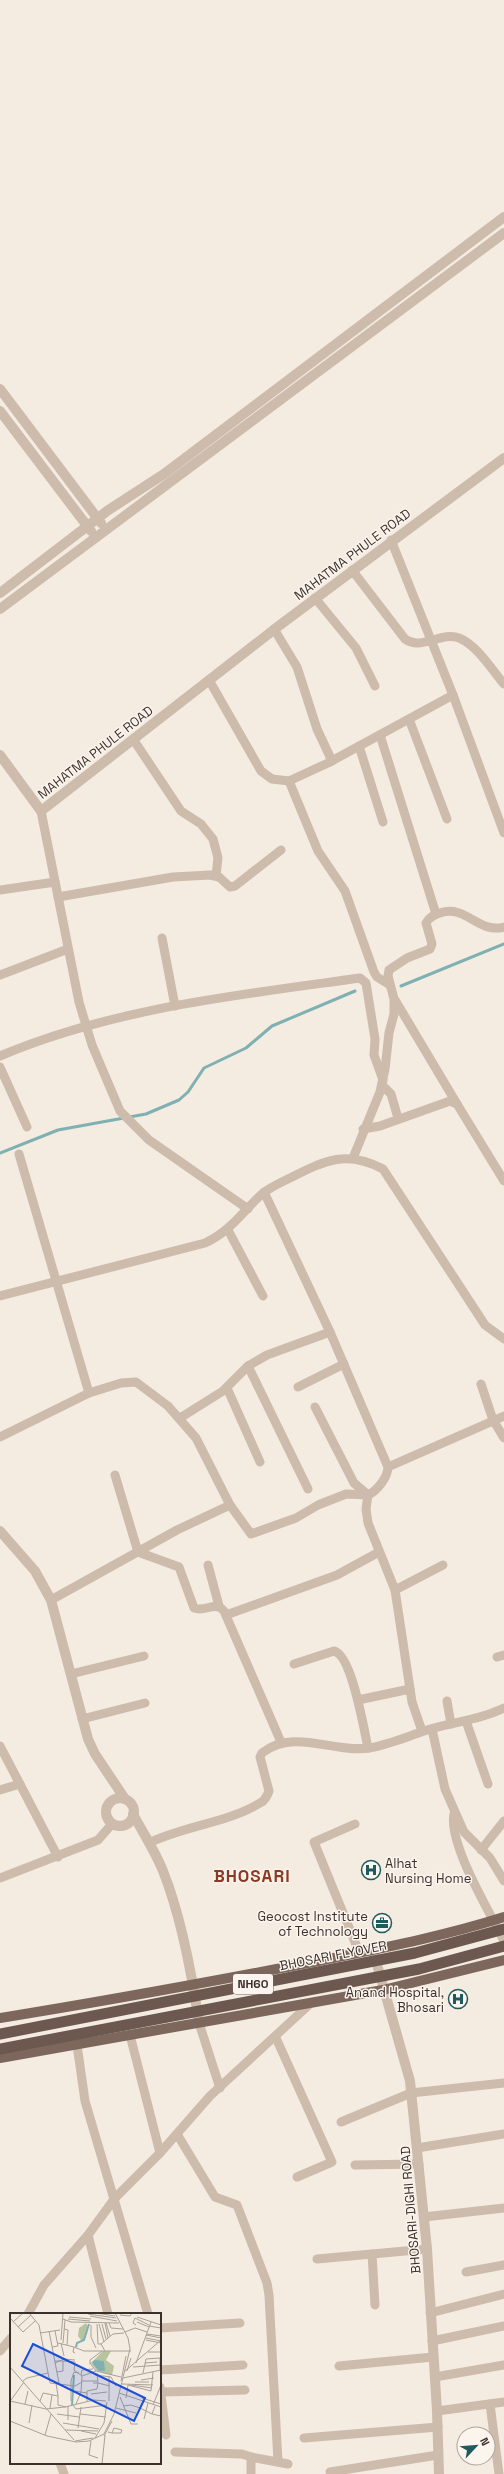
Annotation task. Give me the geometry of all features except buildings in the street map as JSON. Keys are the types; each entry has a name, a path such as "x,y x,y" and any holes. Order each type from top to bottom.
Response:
{"highway":[{"name":"BHOSARI FLYOVER","path":"0,2034 415,1953 504,1929"},
{"name":"NH60","path":"0,2049 411,1970 504,1946"}],"main road":[{"path":"0,2018 194,1986 373,1950 504,1917"},
{"path":"0,2058 383,1990 504,1960"}],"street":[{"path":"0,592 98,518 164,474 504,217"},
{"path":"0,609 95,537 171,484 504,233"},
{"path":"306,366 314,376"},
{"path":"0,389 106,529"},
{"path":"0,411 95,537"},
{"name":"MAHATMA PHULE ROAD","path":"248,1208 149,1140 120,1111 86,1027 68,949 41,812 314,598 504,458"},
{"path":"391,540 432,640 504,832"},
{"path":"352,570 405,640 417,644 453,637 469,644 504,684"},
{"path":"314,598 356,648 375,686"},
{"path":"274,629 297,667 317,729 332,761"},
{"path":"209,680 262,771 272,779 289,781 332,761 453,695"},
{"path":"409,719 447,819"},
{"path":"380,734 436,914"},
{"path":"133,739 181,810 201,824 213,840 218,858 216,875 227,887 235,886 281,850"},
{"path":"359,746 383,822"},
{"path":"0,755 41,812"},
{"path":"289,781 318,851 345,891 374,972 377,977 390,985"},
{"path":"58,897 173,877 216,875"},
{"path":"0,890 55,882"},
{"path":"504,927 486,927 456,910 447,910 436,914 428,919 426,923 432,944 430,949 392,967 388,976 394,999 456,1104 504,1181"},
{"path":"162,938 175,1006"},
{"path":"0,975 68,949"},
{"path":"0,1056 36,1040 175,1006 360,978 366,983 374,1039 374,1056 382,1083 392,1094 398,1118"},
{"path":"353,1158 382,1083 389,1033 394,1014 394,999"},
{"path":"0,1067 27,1127"},
{"path":"363,1129 380,1126 398,1118 450,1101 456,1104"},
{"path":"19,1154 56,1283 90,1393"},
{"path":"0,1296 205,1244 228,1230 264,1192 328,1161 353,1158 366,1160 383,1169 484,1325 504,1339"},
{"path":"0,1437 90,1393 121,1383 136,1382 163,1402 180,1418 196,1438 230,1505 251,1534 296,1518 318,1505 346,1494 368,1495 374,1492 384,1478 388,1467 330,1332 264,1192"},
{"path":"228,1230 263,1296"},
{"path":"180,1418 227,1388 248,1366 267,1355 330,1332"},
{"path":"298,1387 344,1364"},
{"path":"248,1366 308,1489"},
{"path":"481,1384 493,1420 504,1438"},
{"path":"227,1388 260,1462"},
{"path":"315,1407 354,1483 368,1495"},
{"path":"388,1467 504,1416"},
{"path":"115,1475 138,1552"},
{"path":"368,1495 366,1509 368,1523 395,1590 412,1702 422,1731"},
{"path":"51,1600 138,1552 230,1505"},
{"path":"0,1531 35,1571 51,1600 82,1719 95,1754 125,1799 132,1805 134,1814 169,1885 194,1986 198,2023 220,2088"},
{"path":"138,1552 180,1567 194,1608 199,1610 219,1606"},
{"path":"226,1615 338,1575 379,1552"},
{"path":"208,1565 219,1606 226,1615 281,1742"},
{"path":"395,1590 444,1565"},
{"path":"294,1664 328,1652 338,1652 358,1700 368,1748"},
{"path":"71,1674 144,1656"},
{"path":"358,1700 410,1689"},
{"path":"447,1701 451,1724"},
{"path":"82,1719 145,1703"},
{"path":"149,1843 168,1834 230,1816 261,1803 269,1791 260,1757 262,1753 281,1742 301,1741 344,1748 368,1748 389,1744 422,1731 466,1721 504,1708"},
{"path":"466,1721 488,1784"},
{"path":"432,1729 445,1789 464,1832 490,1858 504,1881"},
{"path":"0,1746 58,1857"},
{"path":"0,1790 20,1784"},
{"path":"112,1824 106,1814 108,1806 117,1799 125,1799"},
{"path":"455,1812 453,1820 458,1846 504,1941"},
{"path":"112,1824 126,1825 134,1814"},
{"path":"481,1850 504,1821"},
{"path":"0,1878 58,1857 98,1840 112,1824"},
{"path":"355,1824 314,1842 360,1952"},
{"name":"BHOSARI-DIGHI ROAD","path":"373,1950 383,1990 410,2081 418,2148 427,2249 430,2313 438,2411 438,2474"},
{"path":"29,2313 44,2285 88,2235 115,2198 160,2153 220,2088 276,2038 312,2002"},
{"path":"130,2035 160,2153"},
{"path":"276,2038 332,2162 297,2178"},
{"path":"78,2045 85,2101 115,2198 148,2313"},
{"path":"341,2122 411,2093 504,2083"},
{"path":"177,2134 215,2197 237,2205 267,2283 278,2462"},
{"path":"418,2148 504,2134"},
{"path":"355,2165 419,2164"},
{"path":"424,2217 504,2208"},
{"path":"88,2235 108,2313"},
{"path":"317,2259 427,2249"},
{"path":"372,2254 375,2305"},
{"path":"466,2272 504,2265"},
{"path":"430,2313 504,2294"},
{"path":"161,2328 240,2323"},
{"path":"432,2341 504,2326"},
{"path":"0,2351 9,2340"},
{"path":"339,2366 433,2357"},
{"path":"161,2370 243,2365"},
{"path":"435,2377 504,2365"},
{"path":"161,2389 245,2390"},
{"path":"161,2397 166,2435"},
{"path":"438,2411 504,2402"},
{"path":"490,2404 499,2474"},
{"path":"304,2438 438,2427"},
{"path":"175,2452 242,2454 288,2464"},
{"path":"330,2472 438,2455"},
{"path":"251,2457 251,2474"},
{"path":"60,2464 64,2474"}],"waterway":[{"path":"401,986 504,944"},
{"path":"0,1153 58,1130 146,1114 179,1100 188,1092 204,1068 246,1048 272,1026 355,991"}],"place":[{"name":"Alhat Nursing Home","path":"371,1870"},
{"name":"Geocost Institute of Technology","path":"382,1923"},
{"name":"Anand Hospital, Bhosari","path":"458,1999"}],"district":[{"name":"BHOSARI","path":"252,1876"}]}
